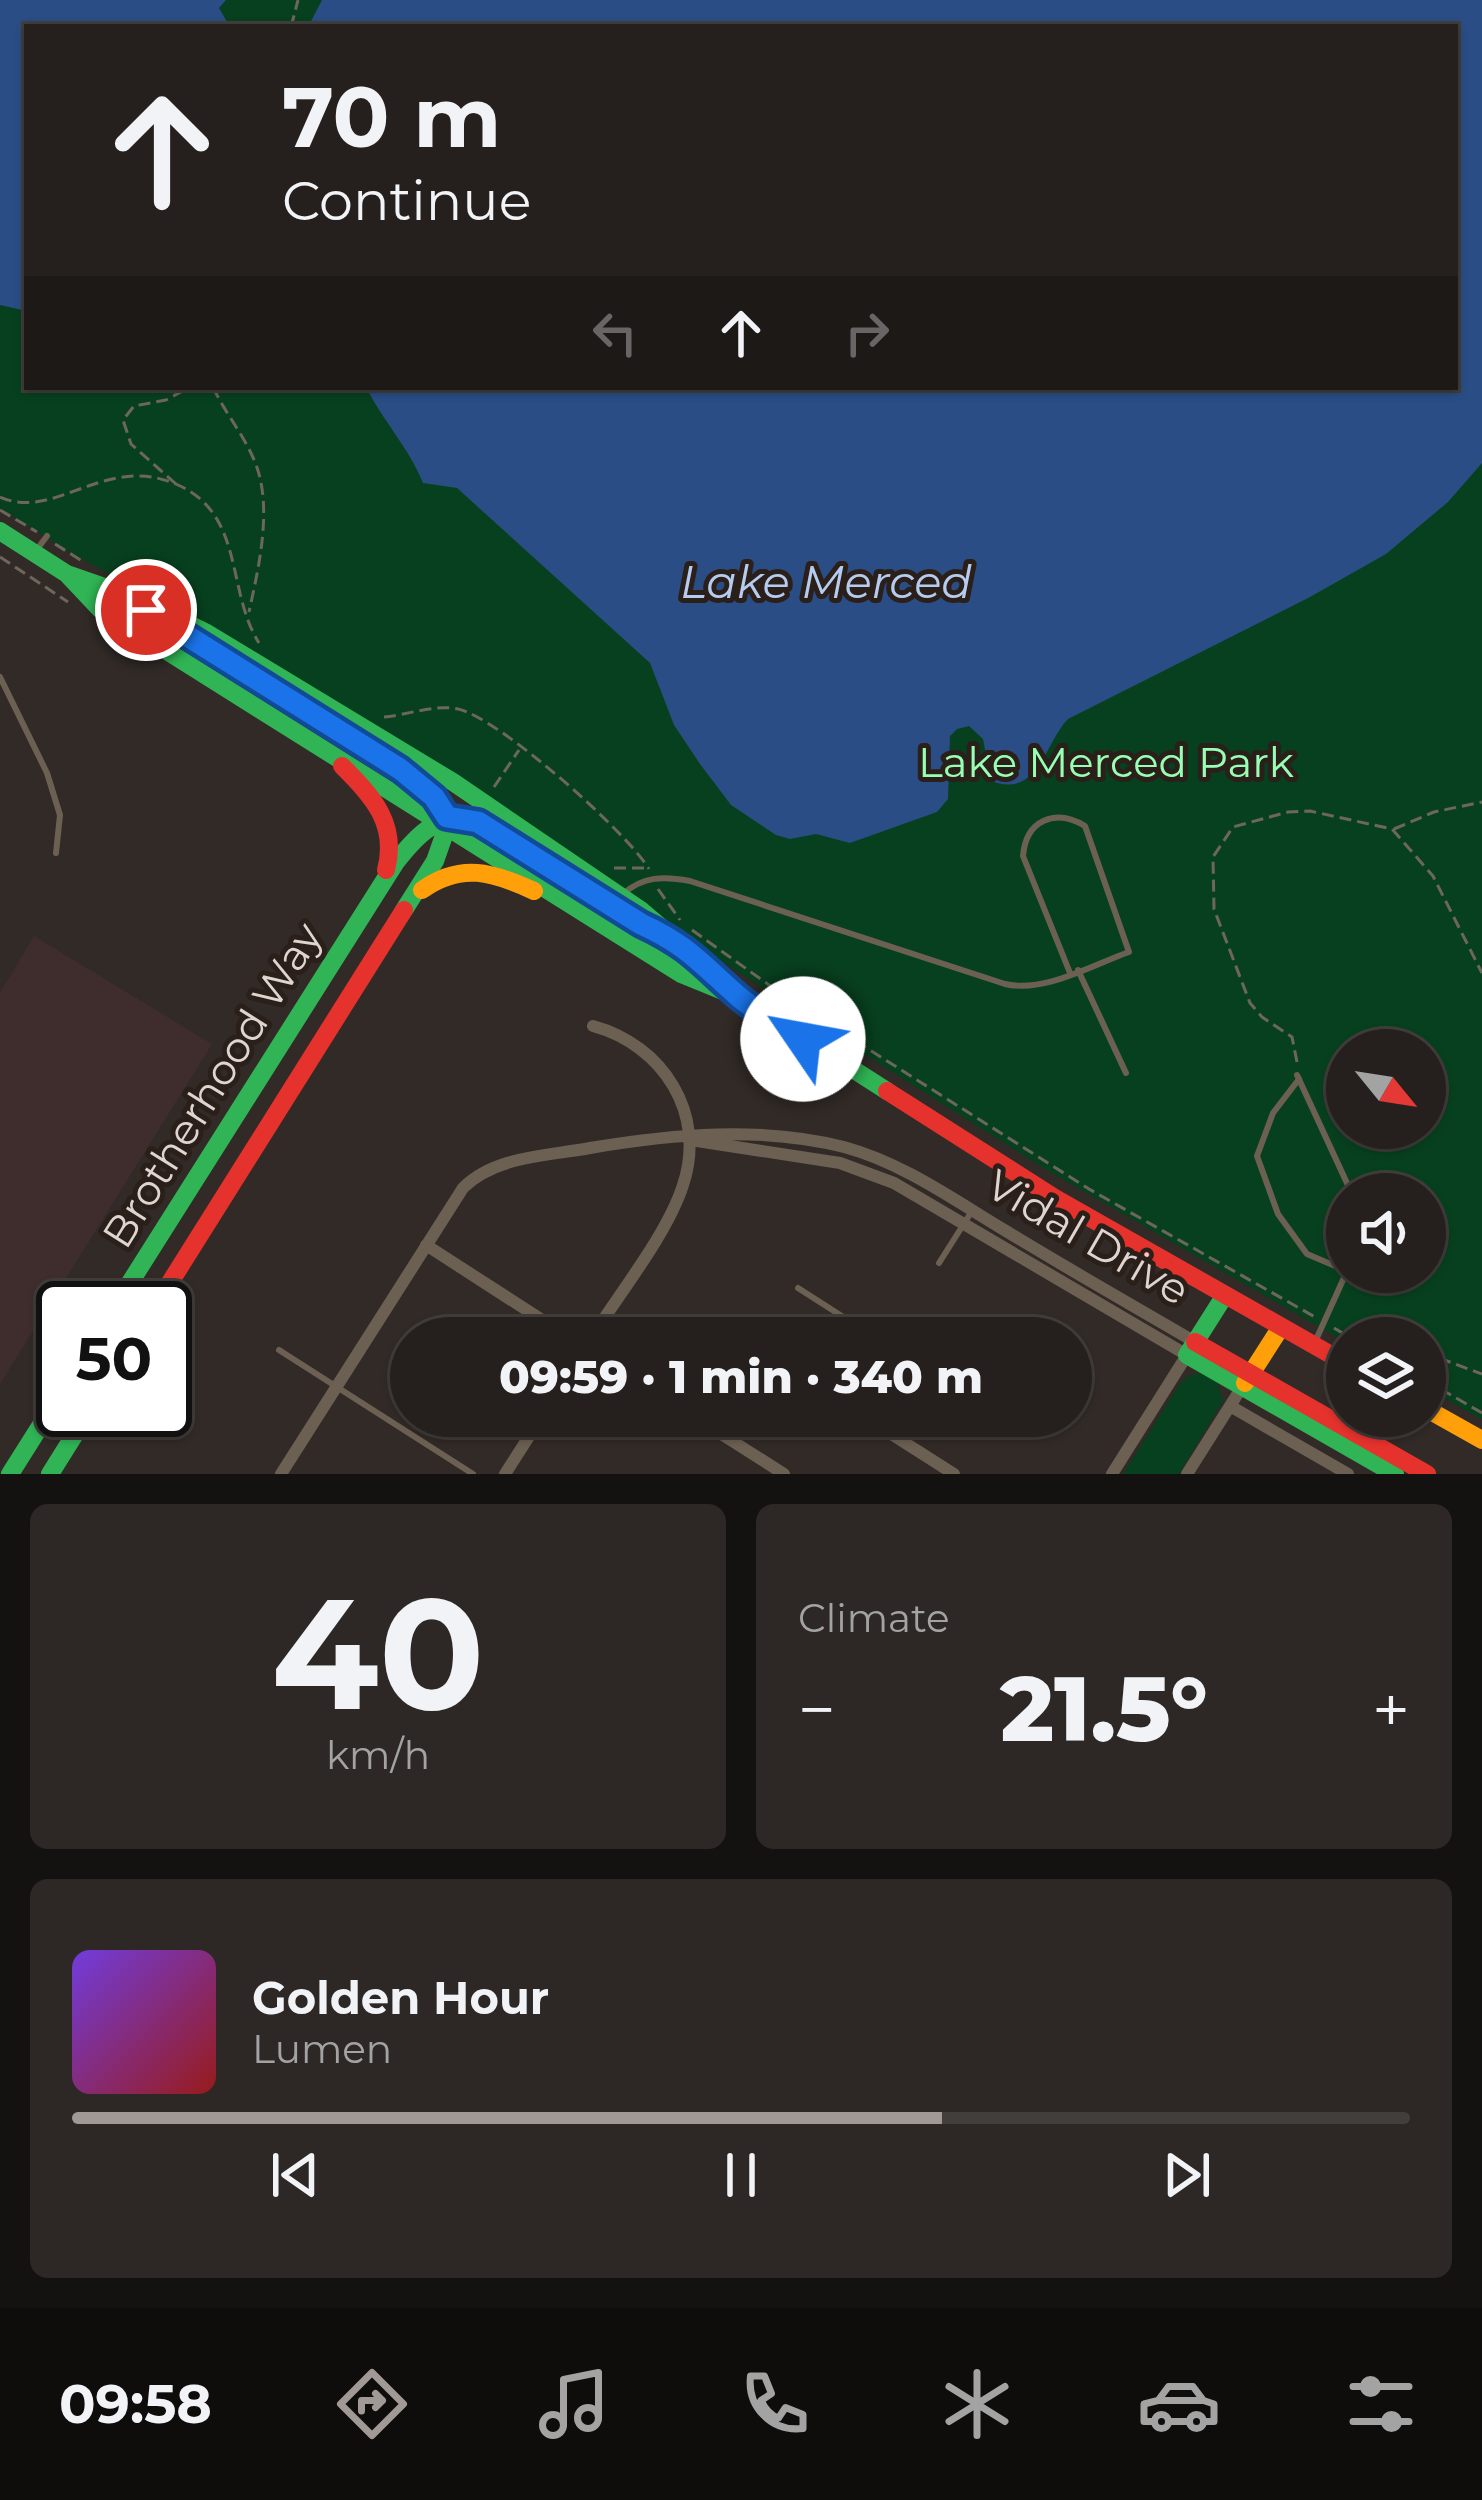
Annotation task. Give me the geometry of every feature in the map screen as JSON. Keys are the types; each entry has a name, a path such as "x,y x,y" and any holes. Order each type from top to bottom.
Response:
{"main road":[{"path":"1,535 67,574 100,609 445,820 681,974 740,998 1055,1198 1326,1352"},
{"path":"67,574 109,586 277,673 485,803 620,896 694,953 740,998"},
{"path":"109,586 400,769 434,797 445,820 435,861 400,917"},
{"path":"317,742 379,803 389,822 391,856 371,900"},
{"path":"371,900 405,849 445,820 478,822 641,924 669,935"},
{"path":"400,917 441,876 478,868 608,925"},
{"name":"Brotherhood Way","path":"131,1281 371,900"},
{"name":"Brotherhood Way","path":"171,1281 400,917"},
{"path":"1191,1348 1226,1294"},
{"path":"1246,1380 1281,1327"},
{"name":"Vidal Drive","path":"1191,1348 1395,1474"},
{"name":"Vidal Drive","path":"1246,1380 1427,1474"},
{"path":"1446,1420 1482,1440"},
{"path":"10,1474 36,1433"},
{"path":"50,1474 73,1437"}],"street":[{"path":"593,1027 608,1030 640,1049 675,1082 685,1107 688,1139 685,1182 676,1204 604,1317"},
{"name":"Vidal Drive","path":"280,1474 425,1245 479,1171 634,1141 739,1132 844,1147 901,1169 1191,1348"},
{"name":"Vidal Drive","path":"688,1139 840,1162 894,1183 1191,1348"},
{"path":"425,1245 538,1317"},
{"path":"1112,1474 1191,1348"},
{"path":"1187,1474 1246,1380"},
{"path":"1230,1406 1348,1474"},
{"path":"505,1474 529,1437"},
{"path":"726,1437 784,1474"},
{"path":"896,1437 955,1474"}],"lane":[{"path":"34,553 47,536"},
{"path":"0,677 60,815 56,853"},
{"path":"620,896 643,880 677,878 1028,987 1074,972 1129,952 1085,826 1070,817 1056,816 1035,824 1024,838 1023,856 1074,972 1126,1073"},
{"path":"1298,1077 1342,1173"},
{"path":"1298,1077 1274,1113 1257,1156 1278,1214 1307,1254 1347,1271 1313,1345"},
{"path":"939,1263 972,1211"},
{"path":"798,1288 843,1317"},
{"path":"278,1350 473,1474"}],"path":[{"path":"176,484 131,444 123,420 134,406 166,400 184,390"},
{"path":"214,390 252,455 259,477 260,566 248,619"},
{"path":"491,792 520,748"},
{"path":"1393,830 1434,812 1482,802"},
{"path":"1298,1077 1292,1037 1256,1012 1220,927 1211,889 1213,857 1233,827 1288,812 1316,811 1393,830 1433,876 1482,973"},
{"path":"1446,1361 1482,1374"},
{"path":"1446,1393 1482,1413"}],"shaded area":[{"path":"34,936 212,1044 64,1281 36,1281 36,1326 0,1384 0,993"}],"green space":[{"name":"Lake Merced Park","path":"0,0 1482,0 1482,1420 1446,1399 1446,1317 1326,1317 1326,1331 1045,1169 264,660 0,508"},
{"path":"1192,1374 1217,1381 1223,1401 1179,1474 1123,1474 1181,1382"}],"water":[{"path":"0,0 226,0 219,8 228,24 24,24 24,310 0,305"},
{"name":"Lake Merced","path":"322,0 1482,0 1482,463 1448,502 1386,554 1068,719 1039,765 1020,782 991,781 983,739 969,726 950,736 948,799 937,812 850,843 816,834 790,839 776,835 731,805 700,764 674,725 650,663 457,488 423,483 368,390 1458,390 1458,24 310,24"}],"traffic: fast":[{"path":"0,531 67,574 100,609 681,974 735,996"},
{"path":"67,574 136,598 205,632 453,782 642,911 751,1004 887,1091"},
{"path":"204,646 409,775 438,802 448,824 435,861 404,910"},
{"path":"131,1281 396,862 430,828 450,819 475,820 637,922"},
{"path":"1225,1295 1187,1355 1395,1474"},
{"path":"10,1474 36,1433"},
{"path":"50,1474 73,1437"}],"traffic: slow":[{"path":"422,890 450,876 477,873 534,891"},
{"path":"1245,1383 1281,1327"},
{"path":"1446,1420 1482,1440"}],"traffic: jam":[{"path":"342,766 373,800 386,825 386,870"},
{"path":"171,1281 404,910"},
{"path":"887,1091 1055,1198 1326,1352"},
{"path":"1195,1342 1427,1474"}],"route":[{"path":"146,610 400,769 434,797 447,817 478,822 641,924 669,935 712,968 740,998 803,1039"}]}
